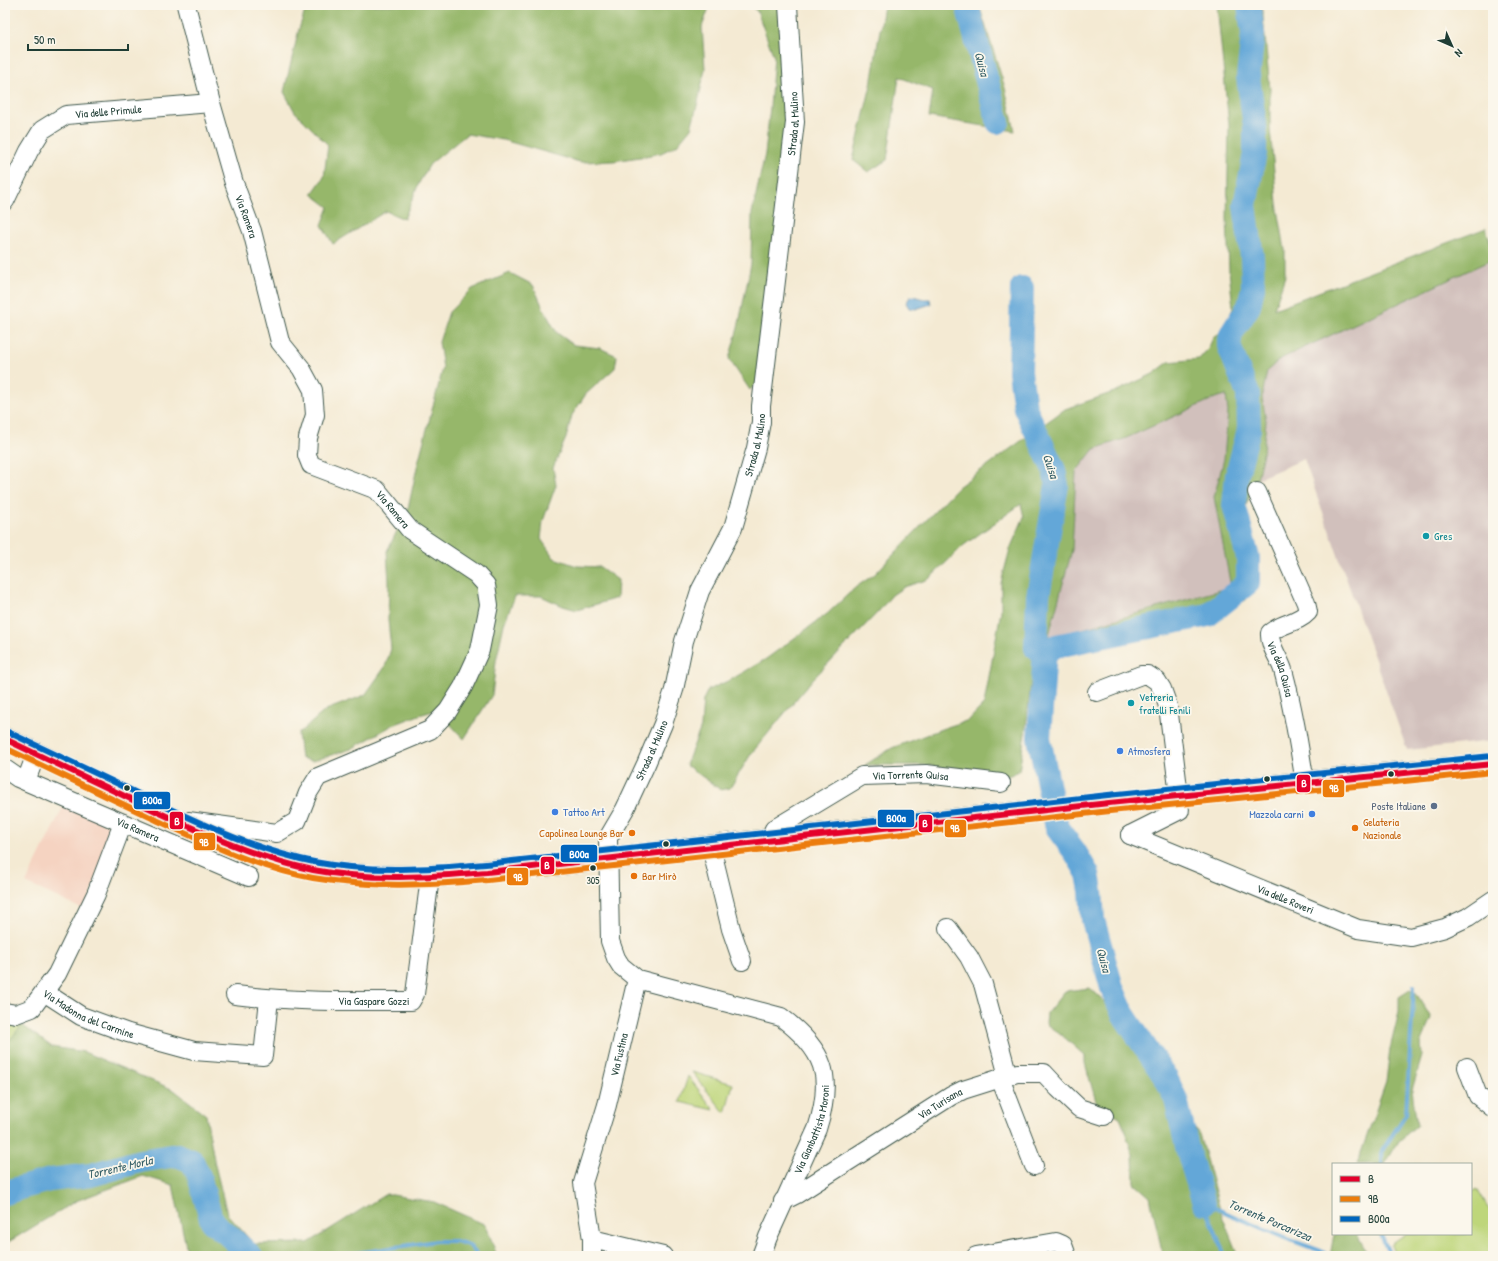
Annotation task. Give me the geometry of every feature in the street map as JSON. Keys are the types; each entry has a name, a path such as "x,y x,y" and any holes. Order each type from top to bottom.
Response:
{"main road":[{"name":"Via Ramera","path":"5,739 226,842 291,865 336,874 360,876 430,877 608,860 770,840 1079,807 1180,803 1305,783 1493,764"}],"street":[{"name":"Via Ramera","path":"174,819 277,833 297,821 308,793 318,777 430,730 448,712 463,687 480,650 489,605 486,585 476,574 410,530 377,490 311,465 307,455 308,438 315,415 312,390 301,368 280,342 252,230 234,183 211,104 186,5"},
{"name":"Strada al Mulino","path":"608,860 608,838 625,809 663,724 674,690 684,641 700,591 733,528 756,448 761,422 761,406 795,122 788,5"},
{"name":"Via delle Primule","path":"5,202 29,151 42,130 66,115 211,104"},
{"name":"Via della Quisa","path":"1257,492 1306,603 1308,612 1302,617 1276,627 1270,633 1269,639 1282,668 1305,783"},
{"path":"1097,692 1141,675 1148,675 1157,681 1162,689 1168,706 1180,803"},
{"name":"Via Ramera","path":"36,754 16,776 249,877"},
{"name":"Via Torrente Quisa","path":"770,840 774,829 862,776 926,774 1001,783"},
{"name":"Via delle Roveri","path":"1180,803 1130,835 1358,929 1411,937 1445,928 1468,917 1493,900"},
{"name":"Via Madonna del Carmine","path":"124,823 96,894 57,974 44,992 81,1016 128,1033 194,1051 263,1056 269,999"},
{"path":"711,847 731,929 742,961"},
{"path":"608,860 610,941 616,958 621,966 637,979"},
{"name":"Via Gaspare Gozzi","path":"235,995 269,999 411,1001 415,994 430,877"},
{"path":"948,928 969,957 983,984 1004,1077 1034,1166"},
{"name":"Via Fustina","path":"592,1248 583,1183 607,1105 637,979"},
{"name":"Via Gianbattista Moroni","path":"637,979 781,1017 799,1031 813,1048 822,1066 825,1079 823,1110 783,1201 761,1256"},
{"path":"5,1012 16,1014 32,1008 44,992"},
{"path":"1468,1067 1478,1096 1493,1108"},
{"name":"Via Turisana","path":"783,1201 797,1194 951,1096 963,1090 1017,1073 1044,1073 1079,1108 1104,1116"},
{"path":"976,1256 1056,1242 1063,1245 1067,1256"},
{"path":"592,1248 663,1256"}],"shaded area":[{"name":"Gres","path":"1493,259 1493,741 1407,750 1304,459 1257,479 1266,421 1262,397 1267,371 1280,359"},
{"path":"1226,395 1228,412 1224,459 1214,497 1231,587 1075,631 1047,643 1072,550 1076,472 1094,449 1124,439 1215,398"},
{"path":"65,803 118,830 84,910 26,883"}],"green space":[{"path":"307,5 710,5 702,27 705,69 691,128 677,145 661,153 613,161 580,162 503,140 467,134 430,164 419,183 404,219 386,211 333,244 322,225 329,207 312,194 324,177 328,145 295,112 284,92 299,29"},
{"path":"749,5 794,5 796,31 765,375 750,390 729,359 738,328 751,264 752,213 765,154 774,57 757,11"},
{"path":"884,5 979,5 1005,88 1015,131 929,117 933,90 899,77 887,160 868,172 853,160 871,85"},
{"path":"1217,5 1262,5 1270,90 1270,129 1277,203 1285,250 1285,276 1274,309 1486,228 1493,251 1493,259 1280,359 1267,371 1262,397 1266,421 1263,453 1257,479 1240,519 1252,576 1246,600 1196,621 1057,648 1050,654 1031,683 1019,771 1008,776 988,777 928,765 865,765 892,748 969,720 984,704 1001,611 1001,583 1010,549 1024,517 1021,504 964,545 929,579 904,587 892,595 878,612 812,680 751,754 730,788 721,790 686,765 701,727 703,700 708,690 732,679 766,659 827,614 856,587 875,574 958,487 1065,409 1117,391 1153,374 1169,362 1199,359 1208,349 1213,338 1226,328 1233,307 1229,271 1227,218 1229,125","holes":["1226,395 1228,412 1224,459 1214,497 1231,587 1075,631 1047,642 1072,550 1076,472 1094,449 1124,439 1215,398"]},
{"path":"510,273 533,285 544,310 557,333 574,345 600,348 617,356 615,368 586,394 572,415 566,438 553,468 556,485 543,521 541,539 554,558 577,566 600,567 618,580 617,598 577,610 563,606 541,596 515,596 504,624 496,661 492,695 464,739 437,710 393,725 351,749 312,761 301,758 298,734 326,710 365,695 385,667 391,649 388,620 389,583 387,551 408,509 417,467 443,368 439,342 449,312 472,289"},
{"path":"1090,988 1126,1021 1147,1069 1199,1134 1221,1213 1238,1256 1163,1256 1150,1197 1134,1183 1133,1155 1120,1117 1097,1105 1085,1063 1085,1056 1065,1038 1046,1024 1047,1013 1065,991"},
{"path":"1410,990 1415,991 1431,1018 1421,1041 1422,1056 1412,1090 1417,1125 1399,1141 1386,1163 1357,1163 1386,1082 1390,1049 1399,1012 1399,997"},
{"path":"5,1020 22,1025 5,1046"},
{"path":"22,1025 52,1047 84,1052 174,1090 206,1115 215,1165 227,1214 254,1244 308,1243 386,1194 434,1202 486,1225 497,1256 188,1256 173,1185 143,1176 76,1201 5,1244 5,1046"},
{"path":"692,1072 733,1084 725,1113"},
{"path":"688,1076 714,1110 680,1102"},
{"path":"1477,1189 1493,1217 1493,1256 1395,1256 1391,1245 1406,1235 1472,1235 1472,1192"},
{"path":"1334,1235 1358,1235 1369,1256 1330,1256"}],"water":[{"path":"913,296 930,299 931,304 916,309 909,308 906,303 910,297"}],"waterway":[{"name":"Quisa","path":"967,5 998,122"},
{"path":"1046,651 1056,646 1208,615 1248,583 1248,558 1234,505 1237,475 1249,429 1248,394 1229,346 1231,334 1249,306 1253,288 1252,257 1245,205 1255,153 1255,126 1248,77 1253,34 1249,5"},
{"name":"Quisa","path":"1022,288 1020,372 1025,408 1054,470 1057,485 1038,596 1036,648"},
{"name":"Quisa","path":"1045,650 1039,738 1057,828 1075,852 1088,874 1093,920 1112,988 1123,1014 1167,1080 1176,1100 1188,1151 1204,1203"},
{"path":"1382,1163 1382,1151 1406,1114 1414,986"},
{"name":"Torrente Morla","path":"5,1193 50,1180 91,1175 140,1161 177,1155 192,1161 199,1176 212,1222 251,1256"},
{"name":"Torrente Porcarizza","path":"1204,1203 1282,1237 1321,1251 1329,1256"},
{"name":"Quisa","path":"1204,1203 1225,1256"},
{"path":"1381,1235 1390,1256"},
{"name":"Torrente Morla","path":"326,1256 338,1256 436,1241 456,1241 469,1245 478,1256"}],"transit line":[{"name":"B00a","path":"8,732 186,816 249,843 292,857 314,862 357,868 379,869 486,864 1108,795 1492,756"},
{"name":"B","path":"5,739 182,823 246,850 268,858 313,870 356,876 378,877 487,872 1109,803 1493,764"},
{"name":"9B","path":"5,748 191,836 251,861 292,874 313,878 357,883 400,885 488,880 1110,811 1493,772"}],"place":[{"name":"Gres","path":"1426,536"},
{"name":"Vetreria fratelli Fenili","path":"1131,703"},
{"name":"Atmosfera","path":"1120,751"},
{"name":"Poste Italiane","path":"1434,806"},
{"name":"Tattoo Art","path":"555,812"},
{"name":"Mazzola carni","path":"1312,814"},
{"name":"Gelateria Nazionale","path":"1355,828"},
{"name":"Capolinea Lounge Bar","path":"632,833"},
{"name":"305","path":"593,868"},
{"name":"Bar Mirò","path":"634,876"}]}
